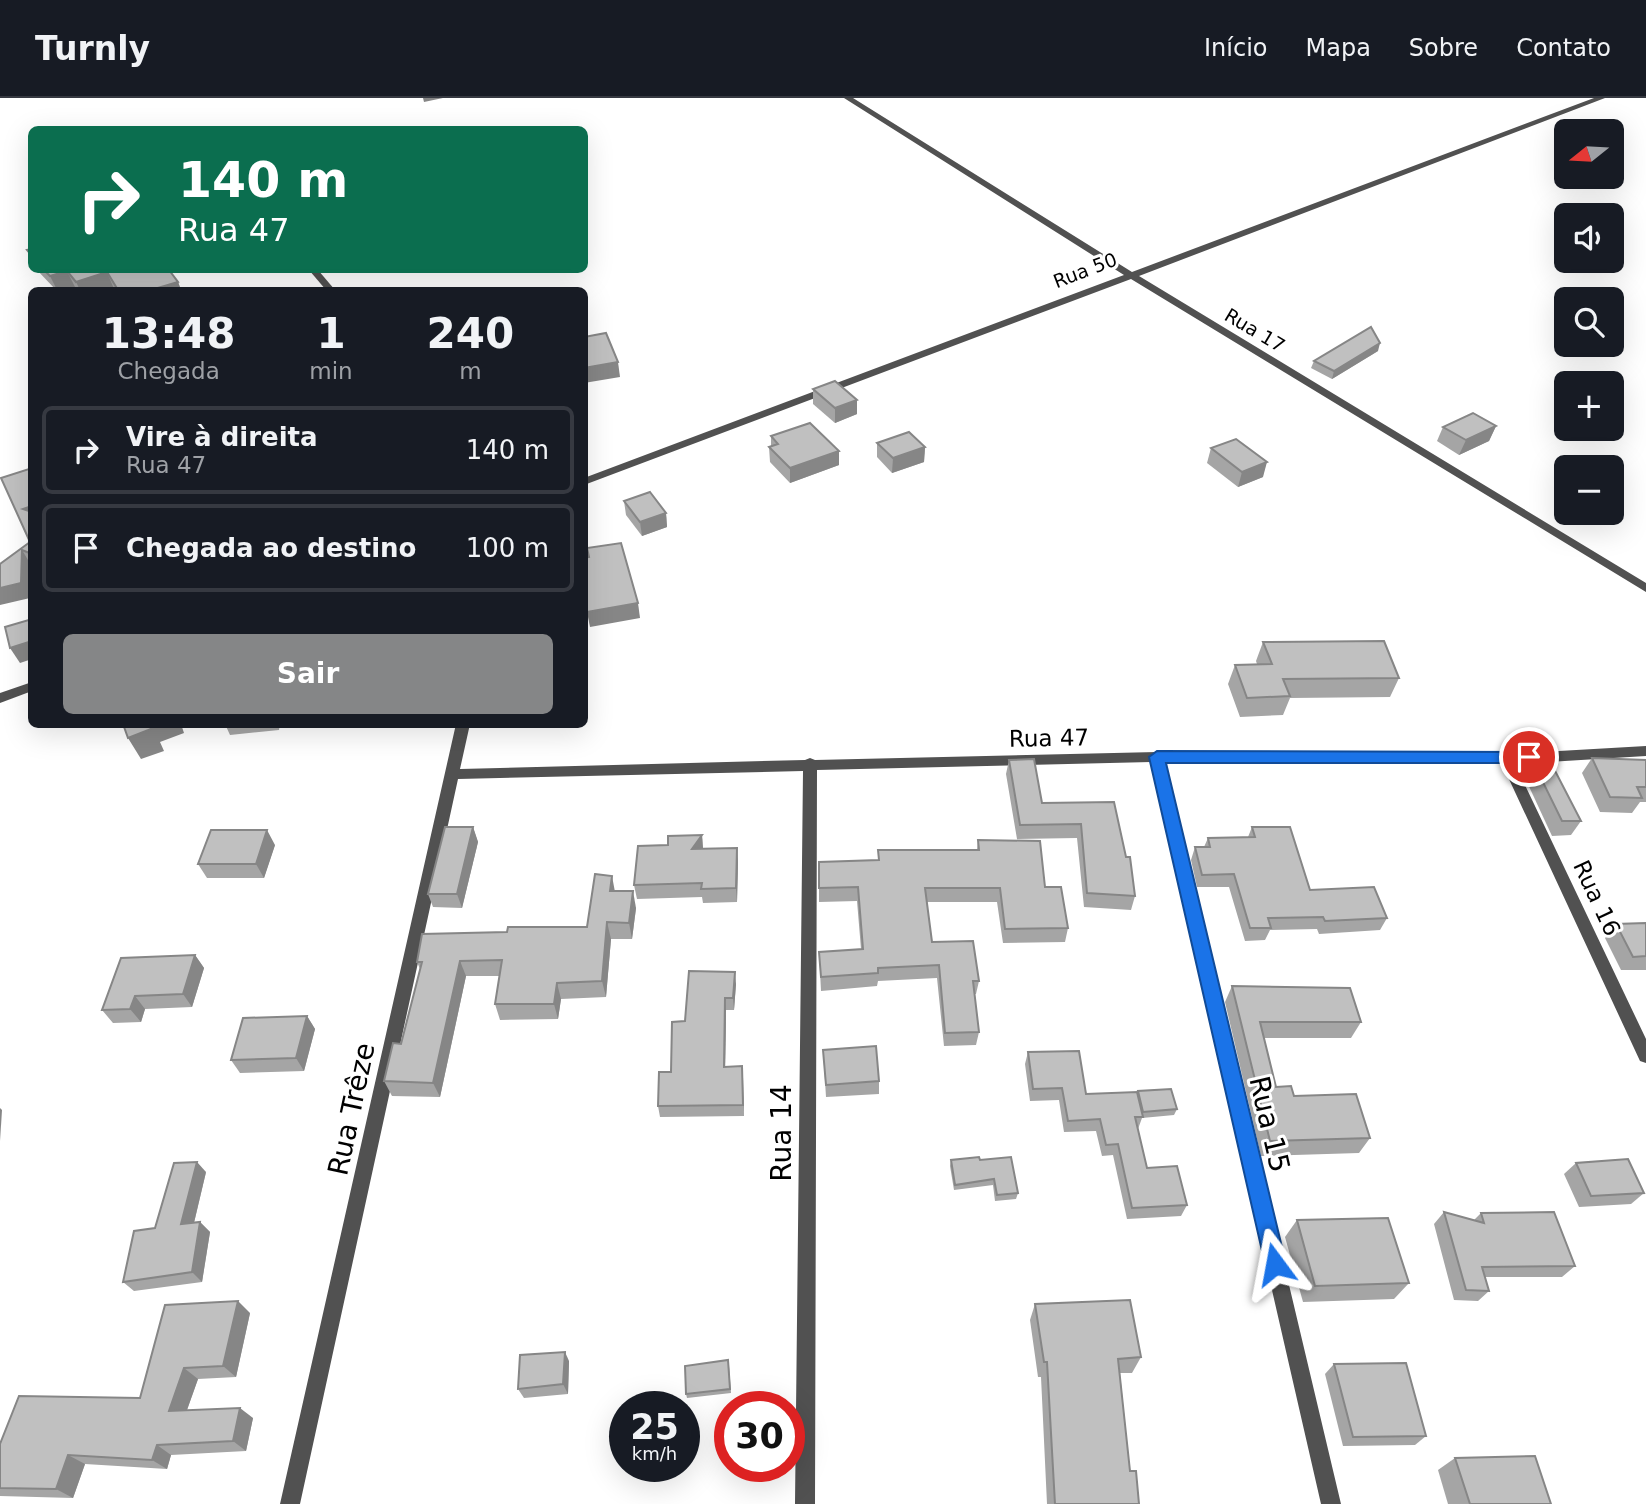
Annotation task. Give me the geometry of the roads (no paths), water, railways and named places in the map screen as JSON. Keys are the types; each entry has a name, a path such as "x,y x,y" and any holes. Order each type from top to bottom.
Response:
{"street":[{"name":"Rua 17","path":"848,98 1129,274 1646,588"},
{"name":"Rua 50","path":"588,480 1601,98"},
{"path":"316,273 328,287"},
{"path":"0,698 28,688"},
{"name":"Rua Trêze","path":"290,1504 462,728"},
{"name":"Rua 47","path":"452,774 810,763 1157,757 1506,759 1646,751"},
{"name":"Rua 15","path":"1157,757 1331,1504"},
{"name":"Rua 16","path":"1506,759 1646,1056"},
{"name":"Rua 14","path":"805,1504 810,763"}]}
